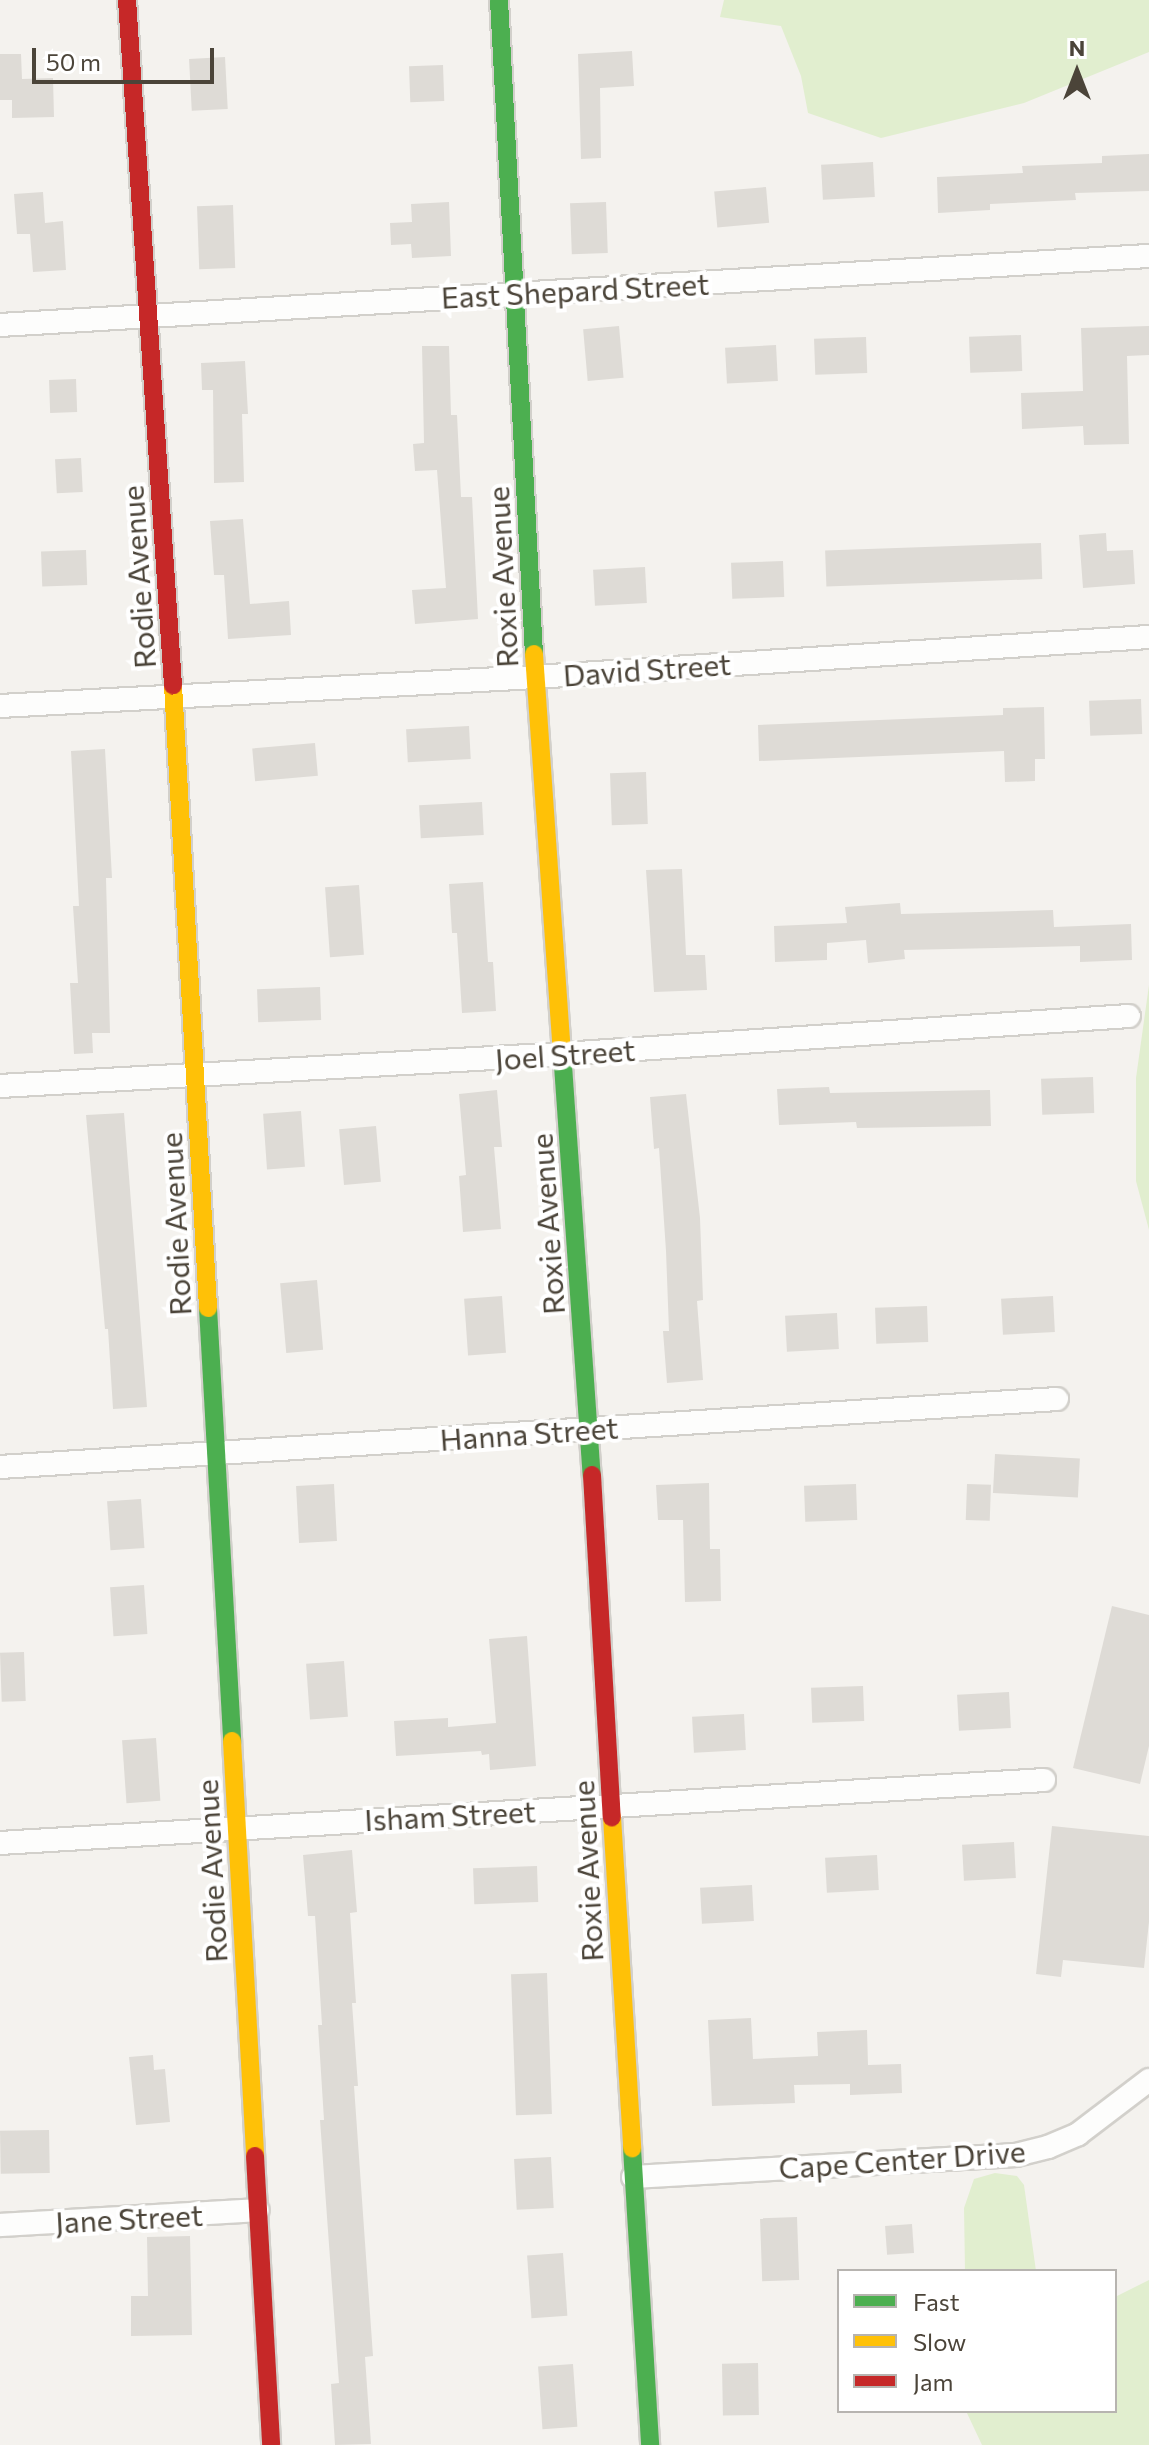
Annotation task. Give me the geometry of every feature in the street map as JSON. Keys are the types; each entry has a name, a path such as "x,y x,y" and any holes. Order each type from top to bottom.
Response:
{"street":[{"name":"Rodie Avenue","path":"127,0 174,695 271,2445"},
{"name":"Roxie Avenue","path":"499,0 517,293 535,677 589,1429 650,2445"},
{"name":"East Shepard Street","path":"0,325 1149,256"},
{"name":"David Street","path":"0,706 535,677 1149,637"},
{"name":"Joel Street","path":"0,1086 563,1054 1129,1016"},
{"name":"Hanna Street","path":"0,1467 1057,1399"},
{"name":"Isham Street","path":"0,1843 1044,1780"},
{"name":"Cape Center Drive","path":"633,2177 1016,2155 1048,2147 1078,2134 1149,2080"},
{"name":"Jane Street","path":"0,2225 258,2210"}],"green space":[{"path":"724,0 1149,0 1149,52 1024,103 881,138 808,113 801,76 781,26 720,17"},
{"path":"1149,985 1149,1230 1136,1181 1136,1078"},
{"path":"995,2173 1017,2176 1024,2185 1036,2269 965,2269 964,2208 974,2179"},
{"path":"1149,2280 1149,2445 982,2445 967,2413 1117,2413 1117,2296"}],"building":[{"path":"632,51 634,86 600,88 601,158 581,159 578,54"},
{"path":"0,54 21,54 22,79 53,78 54,117 12,118 12,100 0,100"},
{"path":"225,57 228,109 192,111 189,59"},
{"path":"443,65 444,101 410,102 409,66"},
{"path":"1149,154 1149,191 1075,193 1076,200 990,204 990,210 938,213 937,177 1023,173 1022,166 1102,163 1102,156"},
{"path":"873,162 875,197 823,200 821,165"},
{"path":"766,187 769,223 717,227 714,192"},
{"path":"43,192 45,223 63,221 66,270 33,272 30,234 17,234 14,194"},
{"path":"449,202 451,256 412,258 411,244 391,245 390,223 412,222 411,204"},
{"path":"606,202 608,253 572,254 570,203"},
{"path":"233,205 235,268 199,269 197,206"},
{"path":"619,326 624,378 588,381 583,329"},
{"path":"1149,326 1149,355 1127,356 1129,444 1084,445 1083,426 1022,429 1021,393 1083,391 1081,328"},
{"path":"1021,335 1022,371 970,373 969,337"},
{"path":"866,337 867,373 815,375 814,339"},
{"path":"776,345 778,381 727,384 725,348"},
{"path":"422,346 449,346 451,415 457,415 461,497 472,497 478,619 415,624 412,590 446,588 437,470 415,471 413,444 424,443"},
{"path":"245,361 248,414 242,414 244,482 214,483 213,390 202,390 201,363"},
{"path":"76,379 77,412 50,413 49,380"},
{"path":"81,458 83,492 57,493 55,459"},
{"path":"243,519 250,604 289,601 291,635 228,639 224,575 214,575 210,521"},
{"path":"1106,533 1107,551 1133,550 1135,584 1083,588 1079,535"},
{"path":"1041,543 1042,579 826,587 825,551"},
{"path":"86,550 87,585 42,587 41,552"},
{"path":"783,561 784,597 732,599 731,563"},
{"path":"645,567 647,603 595,606 593,570"},
{"path":"1141,699 1142,734 1090,736 1089,701"},
{"path":"1044,707 1045,759 1035,759 1035,781 1005,782 1004,751 759,761 758,725 1003,715 1003,708"},
{"path":"469,726 471,759 408,762 406,729"},
{"path":"315,743 318,776 255,781 252,748"},
{"path":"105,749 112,878 106,878 110,1033 92,1033 93,1053 74,1054 70,983 78,983 73,906 79,906 71,751"},
{"path":"646,772 648,824 612,825 610,773"},
{"path":"482,802 484,835 421,838 419,805"},
{"path":"682,869 686,955 705,955 707,990 654,992 646,870"},
{"path":"483,882 488,962 493,962 496,1011 462,1013 457,933 452,933 449,884"},
{"path":"359,885 364,955 330,957 325,887"},
{"path":"900,903 901,914 1053,910 1054,927 1131,924 1132,960 1080,962 1080,946 904,950 905,959 868,963 866,940 827,943 827,960 775,962 774,926 847,923 845,907"},
{"path":"320,987 321,1020 258,1022 257,989"},
{"path":"1093,1077 1094,1113 1042,1115 1041,1079"},
{"path":"829,1087 830,1093 990,1090 991,1126 857,1128 856,1122 779,1125 777,1089"},
{"path":"497,1090 502,1147 494,1147 501,1229 463,1232 459,1176 466,1175 459,1094"},
{"path":"686,1094 700,1218 703,1300 697,1301 703,1380 667,1383 663,1331 669,1331 666,1251 659,1148 654,1149 650,1097"},
{"path":"301,1111 305,1167 267,1170 263,1114"},
{"path":"124,1113 147,1407 113,1409 86,1115"},
{"path":"376,1126 381,1182 344,1185 339,1129"},
{"path":"317,1280 323,1350 286,1353 280,1283"},
{"path":"502,1296 506,1353 468,1356 464,1299"},
{"path":"1053,1296 1055,1332 1003,1335 1001,1299"},
{"path":"927,1306 928,1342 876,1344 875,1308"},
{"path":"837,1313 839,1349 787,1352 785,1316"},
{"path":"995,1454 1080,1458 1078,1497 993,1493"},
{"path":"709,1483 710,1549 720,1549 721,1601 685,1602 683,1520 658,1520 656,1485"},
{"path":"334,1484 337,1541 299,1543 296,1486"},
{"path":"856,1484 857,1520 805,1522 804,1486"},
{"path":"967,1484 991,1485 990,1521 966,1520"},
{"path":"141,1499 144,1548 111,1550 107,1501"},
{"path":"144,1585 147,1634 114,1636 110,1587"},
{"path":"1112,1606 1149,1615 1149,1746 1140,1784 1073,1768"},
{"path":"527,1636 536,1766 490,1770 489,1754 482,1755 481,1751 396,1756 394,1721 448,1718 448,1727 496,1723 489,1639"},
{"path":"24,1652 26,1701 2,1702 0,1653"},
{"path":"344,1661 348,1717 310,1720 306,1664"},
{"path":"863,1686 864,1721 812,1723 811,1688"},
{"path":"1009,1692 1011,1728 959,1731 957,1695"},
{"path":"744,1714 746,1750 694,1753 692,1717"},
{"path":"156,1738 160,1801 126,1803 122,1740"},
{"path":"1052,1826 1149,1836 1149,1922 1144,1968 1063,1960 1061,1977 1036,1974"},
{"path":"1014,1842 1016,1878 964,1881 962,1845"},
{"path":"352,1850 357,1912 350,1913 358,2086 354,2086 373,2356 365,2357 371,2444 335,2445 331,2384 339,2383 320,2120 324,2120 318,2025 322,2025 315,1916 308,1916 303,1855"},
{"path":"877,1855 879,1890 827,1893 825,1858"},
{"path":"537,1866 538,1902 474,1904 473,1868"},
{"path":"752,1885 754,1921 702,1924 700,1888"},
{"path":"547,1973 552,2114 516,2115 511,1974"},
{"path":"751,2018 753,2059 818,2056 817,2032 867,2030 868,2065 901,2064 902,2093 850,2095 850,2084 794,2085 795,2103 712,2106 708,2020"},
{"path":"153,2055 154,2070 165,2069 170,2122 136,2125 129,2057"},
{"path":"49,2130 50,2173 1,2174 0,2131"},
{"path":"551,2157 554,2208 517,2210 514,2159"},
{"path":"797,2217 799,2280 762,2281 760,2218"},
{"path":"912,2224 914,2253 887,2255 885,2226"},
{"path":"190,2236 192,2335 131,2336 131,2296 148,2296 147,2237"},
{"path":"563,2253 567,2316 531,2318 527,2256"},
{"path":"758,2363 759,2415 723,2416 722,2364"},
{"path":"573,2364 577,2427 542,2429 538,2366"}],"traffic: fast":[{"path":"499,0 534,654"},
{"path":"562,1051 592,1475"},
{"path":"208,1308 232,1741"},
{"path":"632,2148 650,2445"}],"traffic: slow":[{"path":"534,654 562,1051"},
{"path":"173,685 208,1308"},
{"path":"232,1741 255,2156"},
{"path":"612,1817 632,2148"}],"traffic: jam":[{"path":"127,0 173,685"},
{"path":"592,1475 612,1817"},
{"path":"255,2156 271,2445"}]}
